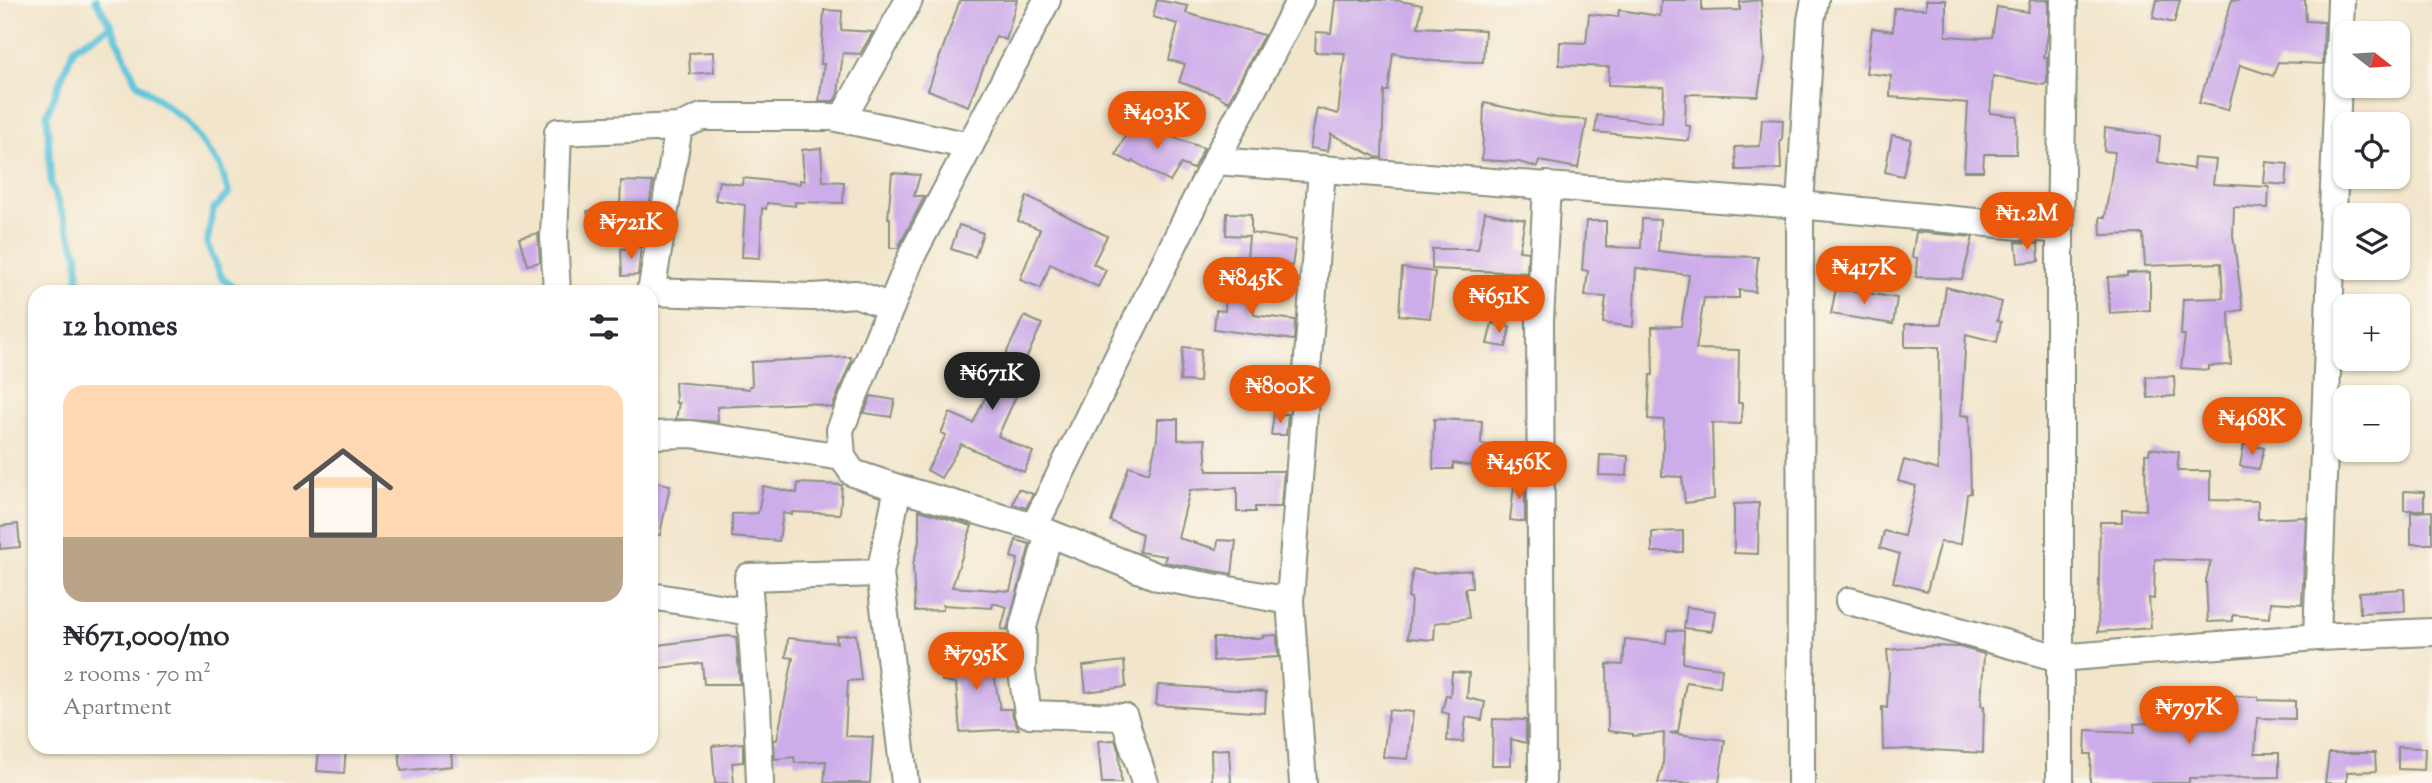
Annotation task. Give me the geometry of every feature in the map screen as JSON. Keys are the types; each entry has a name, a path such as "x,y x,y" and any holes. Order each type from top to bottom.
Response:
{"street":[{"path":"842,119 909,0"},
{"path":"1047,0 913,253 840,430 842,457 853,472 1042,530 1158,577 1290,601"},
{"path":"1145,783 1124,718 1028,714 1022,672 1023,627 1042,530 1215,160 1300,0"},
{"path":"1801,783 1800,205 1811,20 1815,0"},
{"path":"2060,783 2060,230 2064,0"},
{"path":"2317,637 2341,0"},
{"path":"557,285 554,237 558,132 679,127 702,117 832,117 970,146"},
{"path":"651,285 679,127"},
{"path":"1215,160 1800,205 2060,230"},
{"path":"1303,783 1290,601 1322,169"},
{"path":"1542,783 1540,321 1547,185"},
{"path":"658,292 814,297 856,295 891,307"},
{"path":"658,435 691,434 842,457"},
{"path":"898,488 880,573 905,783"},
{"path":"760,783 748,577 880,573"},
{"path":"658,597 750,612"},
{"path":"1849,601 2059,657 2317,637 2432,632"}],"building":[{"path":"960,0 1017,0 1006,40 996,36 968,106 928,90"},
{"path":"1157,0 1188,6 1186,13 1264,35 1228,102 1217,95 1179,82 1185,64 1169,60 1178,24 1153,17"},
{"path":"1335,0 1394,0 1422,5 1418,27 1485,30 1483,62 1432,61 1393,53 1388,91 1384,91 1382,158 1331,134 1328,151 1310,148 1317,108 1338,114 1345,53 1315,52 1316,32 1331,33"},
{"path":"1661,0 1702,0 1702,11 1740,10 1740,2 1761,0 1764,59 1758,96 1686,94 1685,125 1690,126 1689,141 1595,132 1597,115 1662,123 1664,87 1608,85 1609,67 1559,65 1560,42 1586,43 1589,14 1618,17 1619,10 1660,16"},
{"path":"1926,0 1946,0 1946,36 1979,38 1992,37 1997,7 2028,12 2030,0 2048,0 2048,34 2044,58 2047,57 2047,82 2044,85 1993,76 1990,113 2017,116 2016,154 1984,154 1983,171 1964,171 1968,103 1890,97 1891,76 1866,73 1872,28 1893,31 1894,8 1926,9"},
{"path":"2157,0 2180,0 2174,23 2153,18"},
{"path":"2232,0 2305,0 2306,21 2324,22 2323,64 2278,62 2273,76 2240,65 2228,110 2199,103"},
{"path":"824,10 842,11 841,30 873,32 860,54 843,53 838,94 834,101 819,101 824,64 821,64"},
{"path":"713,52 714,72 690,74 689,53"},
{"path":"1484,103 1557,118 1587,120 1578,168 1539,161 1537,167 1519,162 1482,160"},
{"path":"1134,117 1150,125 1149,129 1204,148 1193,169 1181,164 1170,182 1133,161 1132,163 1116,155"},
{"path":"1762,119 1783,120 1780,141 1781,169 1736,170 1735,147 1760,146"},
{"path":"2105,128 2160,136 2158,162 2193,169 2194,158 2216,160 2213,184 2269,187 2268,208 2234,207 2233,235 2243,310 2229,312 2231,365 2209,366 2209,370 2181,368 2185,335 2181,335 2183,299 2223,298 2221,263 2145,266 2143,234 2101,235 2100,217 2105,217 2115,152 2104,151"},
{"path":"1892,135 1911,139 1903,176 1885,172"},
{"path":"821,148 823,181 844,182 843,203 795,202 795,206 767,203 766,209 762,208 760,258 742,257 745,205 715,200 719,181 742,185 743,178 800,184 800,180 804,181 802,150"},
{"path":"2266,162 2288,164 2286,185 2264,183"},
{"path":"892,173 920,175 914,196 925,196 898,248 890,248 888,218"},
{"path":"621,181 653,182 649,207 620,207"},
{"path":"1027,196 1107,236 1093,264 1106,270 1098,287 1050,264 1041,288 1020,280 1040,229 1018,221"},
{"path":"613,206 618,235 593,239 587,211"},
{"path":"1485,212 1525,220 1519,251 1528,252 1527,273 1432,269 1432,249 1478,249"},
{"path":"1227,213 1251,214 1251,233 1296,240 1292,266 1247,258 1249,236 1226,235"},
{"path":"1642,219 1660,220 1658,251 1758,257 1755,292 1739,290 1739,298 1704,298 1696,349 1739,350 1738,403 1742,403 1741,424 1712,423 1714,499 1685,503 1682,477 1662,476 1664,420 1648,419 1650,375 1653,375 1652,327 1681,326 1689,275 1636,268 1633,327 1603,323 1606,297 1585,296 1588,271 1582,270 1586,221 1606,221 1606,247 1641,248"},
{"path":"959,225 983,233 975,257 951,249"},
{"path":"1916,232 1973,237 1962,279 1916,277 1917,258 1912,257"},
{"path":"538,233 540,262 527,265 519,238"},
{"path":"2016,242 2038,244 2039,261 2018,263"},
{"path":"641,247 638,275 622,276 621,249"},
{"path":"1402,268 1435,272 1430,318 1399,315"},
{"path":"2150,272 2150,310 2110,313 2108,277"},
{"path":"1946,287 2002,302 1997,321 2001,322 1997,342 1966,334 1961,415 1969,416 1971,493 1967,494 1961,544 1940,542 1927,591 1893,582 1900,554 1880,548 1884,531 1904,536 1916,486 1898,481 1904,460 1938,470 1939,347 1905,347 1905,324 1941,324"},
{"path":"1836,288 1897,298 1893,324 1831,314"},
{"path":"1226,289 1256,289 1254,315 1295,320 1294,340 1214,329 1216,310 1225,311"},
{"path":"1024,316 1042,324 1013,387 1019,390 998,436 1033,452 1024,472 961,444 941,478 927,470 946,435 941,433 950,413 973,423"},
{"path":"1492,323 1510,327 1506,347 1487,344"},
{"path":"1183,347 1201,349 1199,382 1180,381"},
{"path":"851,357 832,408 810,403 717,407 718,422 676,419 679,403 676,403 675,382 749,389 749,386 752,386 751,362"},
{"path":"2174,376 2175,396 2148,398 2146,377"},
{"path":"871,396 895,400 891,417 864,413"},
{"path":"1274,414 1288,414 1286,435 1271,435"},
{"path":"1158,419 1178,419 1178,440 1205,439 1207,471 1284,471 1281,507 1255,507 1255,512 1237,512 1237,488 1190,490 1178,538 1217,549 1218,540 1236,541 1232,574 1164,562 1166,556 1139,552 1142,534 1110,521 1129,466 1149,473 1157,439"},
{"path":"1434,419 1482,421 1481,444 1504,447 1500,470 1453,463 1453,469 1433,469"},
{"path":"2244,444 2264,448 2259,469 2240,466"},
{"path":"2150,448 2179,452 2177,471 2210,471 2210,500 2258,501 2258,519 2306,517 2302,604 2271,602 2270,618 2233,615 2233,621 2208,622 2206,580 2211,561 2155,559 2154,599 2149,598 2151,628 2098,632 2100,522 2122,522 2122,509 2146,510 2145,454 2149,454"},
{"path":"1600,455 1628,456 1627,476 1599,475"},
{"path":"1515,477 1525,478 1525,522 1510,520"},
{"path":"658,482 670,485 658,535"},
{"path":"798,483 842,485 840,514 783,513 779,541 732,537 732,514 758,513 763,486 797,493"},
{"path":"1018,489 1033,494 1026,508 1013,504"},
{"path":"2404,491 2424,492 2424,510 2404,510"},
{"path":"1759,503 1758,554 1734,553 1734,504"},
{"path":"919,510 972,526 952,587 1010,591 1018,559 1011,557 1016,540 1030,544 1007,630 1001,629 1007,607 993,603 992,608 943,605 943,610 915,611 913,564 919,542"},
{"path":"2432,511 2432,544 2411,544 2411,512"},
{"path":"18,524 20,547 0,549 0,526"},
{"path":"1683,531 1683,552 1652,552 1652,532"},
{"path":"1413,569 1430,573 1471,570 1472,588 1465,588 1469,618 1435,623 1434,640 1408,638 1411,598 1408,597"},
{"path":"2404,589 2405,611 2360,613 2359,592"},
{"path":"1687,607 1715,611 1712,631 1684,628"},
{"path":"1667,630 1684,631 1683,663 1722,668 1720,687 1686,682 1678,732 1669,733 1725,740 1719,783 1658,783 1663,765 1664,733 1633,736 1608,731 1607,664 1623,665 1625,639 1666,643"},
{"path":"856,634 861,680 848,681 845,736 873,737 870,783 824,783 826,761 795,763 794,757 775,759 774,740 777,740 793,658 786,657 788,638 837,643 836,636"},
{"path":"1277,635 1278,657 1213,661 1213,638 1264,638 1263,636"},
{"path":"736,637 740,684 704,684 702,663 658,668 658,645"},
{"path":"948,641 967,645 965,662 991,657 1000,709 1011,709 1019,729 960,732 956,683 942,681"},
{"path":"1932,646 1959,647 1984,654 1981,706 1984,706 1983,753 1883,750 1882,707 1887,708 1889,670 1887,650"},
{"path":"1124,661 1126,687 1086,692 1083,666"},
{"path":"1452,672 1469,673 1467,698 1485,702 1482,720 1466,717 1463,742 1447,741 1449,714 1442,712 1446,695 1450,696"},
{"path":"1158,685 1266,692 1265,713 1156,705"},
{"path":"2234,696 2295,701 2295,719 2257,718 2255,753 2279,753 2279,777 2189,778 2189,783 2090,783 2091,754 2085,754 2086,730 2135,732 2134,724 2185,720 2184,714 2207,713 2207,702 2234,700"},
{"path":"1389,710 1413,712 1408,759 1383,757"},
{"path":"1493,719 1526,720 1526,743 1511,739 1511,765 1492,765"},
{"path":"1115,740 1119,752 1121,783 1102,783 1098,741"},
{"path":"743,743 743,762 732,763 734,783 715,783 712,746"},
{"path":"2398,747 2425,748 2424,770 2398,769"},
{"path":"1229,749 1231,783 1212,783 1211,750"},
{"path":"2329,753 2375,753 2376,771 2347,772 2347,783 2325,783"},
{"path":"318,754 345,754 344,773 317,771"},
{"path":"399,754 451,754 452,766 401,771"}],"waterway":[{"path":"96,0 136,82 185,120 220,166 229,193 213,210 207,244 222,278 230,285"},
{"path":"78,285 78,256 51,184 47,114 74,48 111,26"}]}
